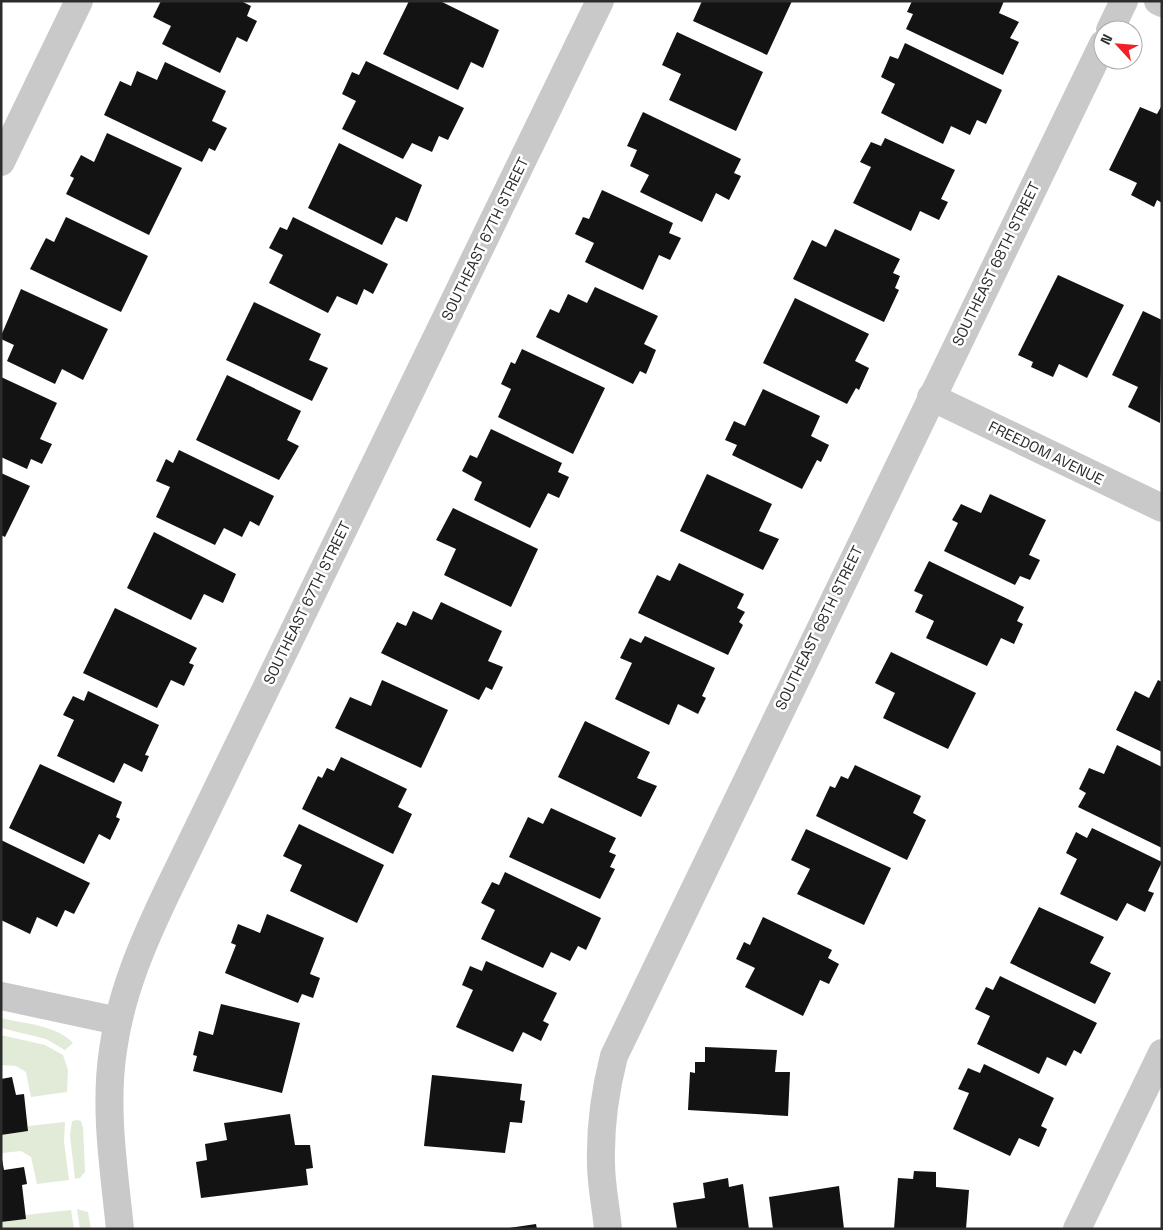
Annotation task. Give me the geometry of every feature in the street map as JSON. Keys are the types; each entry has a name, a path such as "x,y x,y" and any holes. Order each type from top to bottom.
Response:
{"street":[{"path":"1,162 79,1"},
{"name":"SOUTHEAST 67TH STREET","path":"120,1229 112,1158 109,1096 112,1051 130,976 161,905 600,1"},
{"path":"1115,20 1124,1"},
{"path":"1158,1 1162,3"},
{"name":"SOUTHEAST 68TH STREET","path":"608,1229 601,1165 601,1127 606,1089 614,1056 1093,65"},
{"name":"FREEDOM AVENUE","path":"931,397 1162,508"},
{"path":"1,996 118,1021"},
{"path":"1077,1229 1162,1053"}],"green space":[{"path":"1,1018 58,1032 73,1043 65,1050 46,1039 1,1028"},
{"path":"1,1035 45,1045 63,1055 68,1070 67,1092 31,1097 26,1072 16,1066 1,1065"},
{"path":"72,1121 81,1121 83,1128 85,1172 80,1178 75,1179 70,1135"},
{"path":"65,1122 64,1142 69,1180 37,1184 31,1157 21,1151 2,1153 1,1135 28,1131 28,1126"},
{"path":"77,1209 88,1212 91,1229 80,1229"},
{"path":"71,1210 74,1229 1,1229 1,1222 25,1219 25,1215"}],"building":[{"path":"161,1 241,1 251,6 247,16 257,21 247,42 237,37 220,73 162,44 171,26 153,17"},
{"path":"409,1 440,1 499,30 483,68 471,62 458,90 383,54"},
{"path":"702,1 792,1 767,55 693,21"},
{"path":"912,1 1004,1 999,13 1019,22 1010,38 1019,42 1003,75 906,29 913,14 907,12"},
{"path":"677,32 763,72 736,131 669,100 681,74 662,65"},
{"path":"905,43 1002,90 986,124 977,120 970,135 951,126 943,144 881,113 895,84 881,77 890,56 898,59"},
{"path":"366,61 464,108 448,140 439,136 432,152 412,143 403,159 342,129 356,101 342,94 352,72 359,75"},
{"path":"165,62 226,91 212,121 227,128 215,151 209,148 202,162 104,115 120,81 131,86 137,71 157,80"},
{"path":"1162,105 1162,203 1157,200 1154,207 1131,195 1137,183 1109,170 1140,107 1157,114"},
{"path":"643,112 741,159 734,173 741,176 729,200 716,193 702,222 640,192 649,175 630,166 637,150 627,146"},
{"path":"107,133 182,168 149,235 66,194 74,178 70,176 81,155 94,162"},
{"path":"885,138 955,170 941,199 948,202 939,220 920,211 911,231 853,203 871,167 860,162 871,142 881,146"},
{"path":"339,143 422,185 407,222 396,217 382,245 308,208"},
{"path":"602,190 673,223 669,233 681,238 670,260 659,255 643,290 585,262 594,243 575,234 583,217 589,219"},
{"path":"66,217 148,256 121,312 30,269 46,238 54,242"},
{"path":"293,217 388,264 373,294 364,289 357,305 337,296 328,313 269,283 283,255 269,248 280,227 287,230"},
{"path":"835,229 900,259 893,273 900,276 895,288 899,290 884,322 793,279 812,240 826,247"},
{"path":"1058,275 1124,305 1087,378 1059,364 1053,377 1031,367 1033,362 1018,355"},
{"path":"595,287 658,316 644,344 656,350 646,374 640,371 633,384 536,337 550,309 559,313 568,294 587,303"},
{"path":"21,289 108,329 83,380 62,369 55,384 7,361 14,345 1,339 1,336"},
{"path":"795,298 869,334 855,361 869,368 859,390 856,388 847,404 763,363"},
{"path":"254,302 321,334 309,360 328,368 312,401 226,360"},
{"path":"1143,311 1162,320 1160,423 1128,407 1138,387 1112,375"},
{"path":"522,349 605,388 573,454 498,417 511,389 501,384 511,362 515,364"},
{"path":"227,375 301,411 287,440 299,446 279,480 196,440"},
{"path":"1,377 57,403 40,439 52,444 42,464 31,459 27,469 1,457"},
{"path":"763,389 820,416 811,436 829,445 821,462 817,460 802,489 732,455 737,445 725,440 734,421 745,426"},
{"path":"491,429 562,463 558,472 569,477 559,498 548,493 530,528 474,500 482,482 462,471 470,455 477,458"},
{"path":"179,450 274,496 259,526 250,521 242,537 224,528 215,545 156,517 170,487 156,481 166,459 173,463"},
{"path":"1,473 30,486 5,537 1,535"},
{"path":"707,474 772,504 759,531 779,539 763,570 680,531"},
{"path":"990,494 1046,520 1029,555 1040,560 1030,580 1020,576 1015,585 944,551 958,523 952,520 961,504 981,513"},
{"path":"453,508 538,549 511,607 444,575 456,549 436,540"},
{"path":"154,532 236,574 223,603 204,594 191,620 127,588"},
{"path":"929,561 1024,607 1017,621 1023,624 1014,644 1001,638 987,666 926,638 934,621 915,612 923,595 914,591"},
{"path":"679,563 744,594 737,608 745,612 739,622 743,625 728,655 638,613 657,575 670,581"},
{"path":"441,602 502,631 488,661 503,667 492,690 486,687 479,700 381,653 397,622 406,626 413,611 432,620"},
{"path":"115,608 197,648 189,663 194,665 184,686 171,680 157,708 83,673"},
{"path":"645,636 715,668 702,696 706,698 698,714 678,704 669,725 615,699 632,663 620,658 630,638 641,643"},
{"path":"891,652 976,693 948,749 883,718 895,693 875,683"},
{"path":"382,680 448,710 421,768 335,728 350,697 371,706"},
{"path":"1158,680 1162,682 1162,752 1116,730 1135,691 1149,698"},
{"path":"88,691 159,725 145,755 149,756 142,772 124,763 114,783 57,756 74,720 63,715 73,696 84,701"},
{"path":"585,721 650,752 637,778 657,786 641,817 558,777"},
{"path":"1117,745 1162,767 1162,848 1078,807 1086,793 1079,789 1089,768 1104,774"},
{"path":"341,757 407,789 398,807 412,814 393,854 302,809 318,776 322,778 327,768 334,771"},
{"path":"40,764 122,802 116,817 120,819 110,840 99,834 84,864 9,828"},
{"path":"855,765 921,796 913,813 926,820 907,860 816,816 830,786 835,788 841,776 848,779"},
{"path":"551,808 616,838 609,852 616,855 610,867 615,869 600,899 509,857 528,817 543,824"},
{"path":"299,824 384,865 357,923 290,891 302,865 283,856"},
{"path":"1092,828 1162,862 1148,891 1154,893 1145,912 1127,903 1117,921 1060,894 1077,859 1066,853 1076,832 1087,838"},
{"path":"806,829 891,868 864,925 797,894 810,869 791,860"},
{"path":"1,840 90,883 74,914 65,910 57,927 37,917 30,934 1,920"},
{"path":"505,872 601,918 586,950 578,946 570,961 551,952 543,968 481,939 495,910 481,903 492,882 499,885"},
{"path":"1039,907 1104,937 1090,963 1111,973 1095,1004 1010,963"},
{"path":"267,914 324,938 310,974 320,978 313,998 302,994 298,1003 225,973 236,945 231,943 238,924 260,933"},
{"path":"763,917 832,950 828,958 839,964 829,984 820,980 803,1016 745,987 755,968 736,959 744,942 750,945"},
{"path":"486,961 557,993 543,1021 549,1024 541,1041 523,1032 513,1052 456,1027 473,990 462,985 470,966 482,971"},
{"path":"1000,976 1097,1023 1081,1054 1074,1050 1066,1066 1047,1057 1039,1074 977,1044 990,1016 975,1009 986,987 993,990"},
{"path":"221,1004 300,1023 282,1093 193,1071 197,1056 193,1055 199,1031 213,1035"},
{"path":"705,1047 777,1050 775,1072 790,1072 788,1116 688,1110 690,1072 695,1073 695,1062 705,1062"},
{"path":"984,1064 1054,1098 1041,1126 1047,1129 1039,1147 1019,1138 1010,1156 953,1129 969,1093 958,1089 968,1068 980,1073"},
{"path":"432,1075 522,1084 520,1100 525,1101 522,1123 510,1122 505,1153 424,1146"},
{"path":"12,1077 16,1095 24,1094 28,1131 1,1135 1,1079"},
{"path":"290,1114 295,1145 310,1145 313,1168 306,1169 308,1185 201,1198 196,1162 207,1160 205,1144 227,1140 224,1123"},
{"path":"1,1154 4,1170 24,1167 27,1184 22,1185 26,1219 1,1222"},
{"path":"914,1171 936,1172 936,1187 969,1190 966,1229 894,1229 898,1178 913,1179"},
{"path":"728,1178 729,1187 743,1184 749,1229 677,1229 673,1203 705,1198 703,1183"},
{"path":"839,1186 844,1229 773,1229 769,1197"},
{"path":"536,1224 537,1229 509,1229 509,1228"}]}
